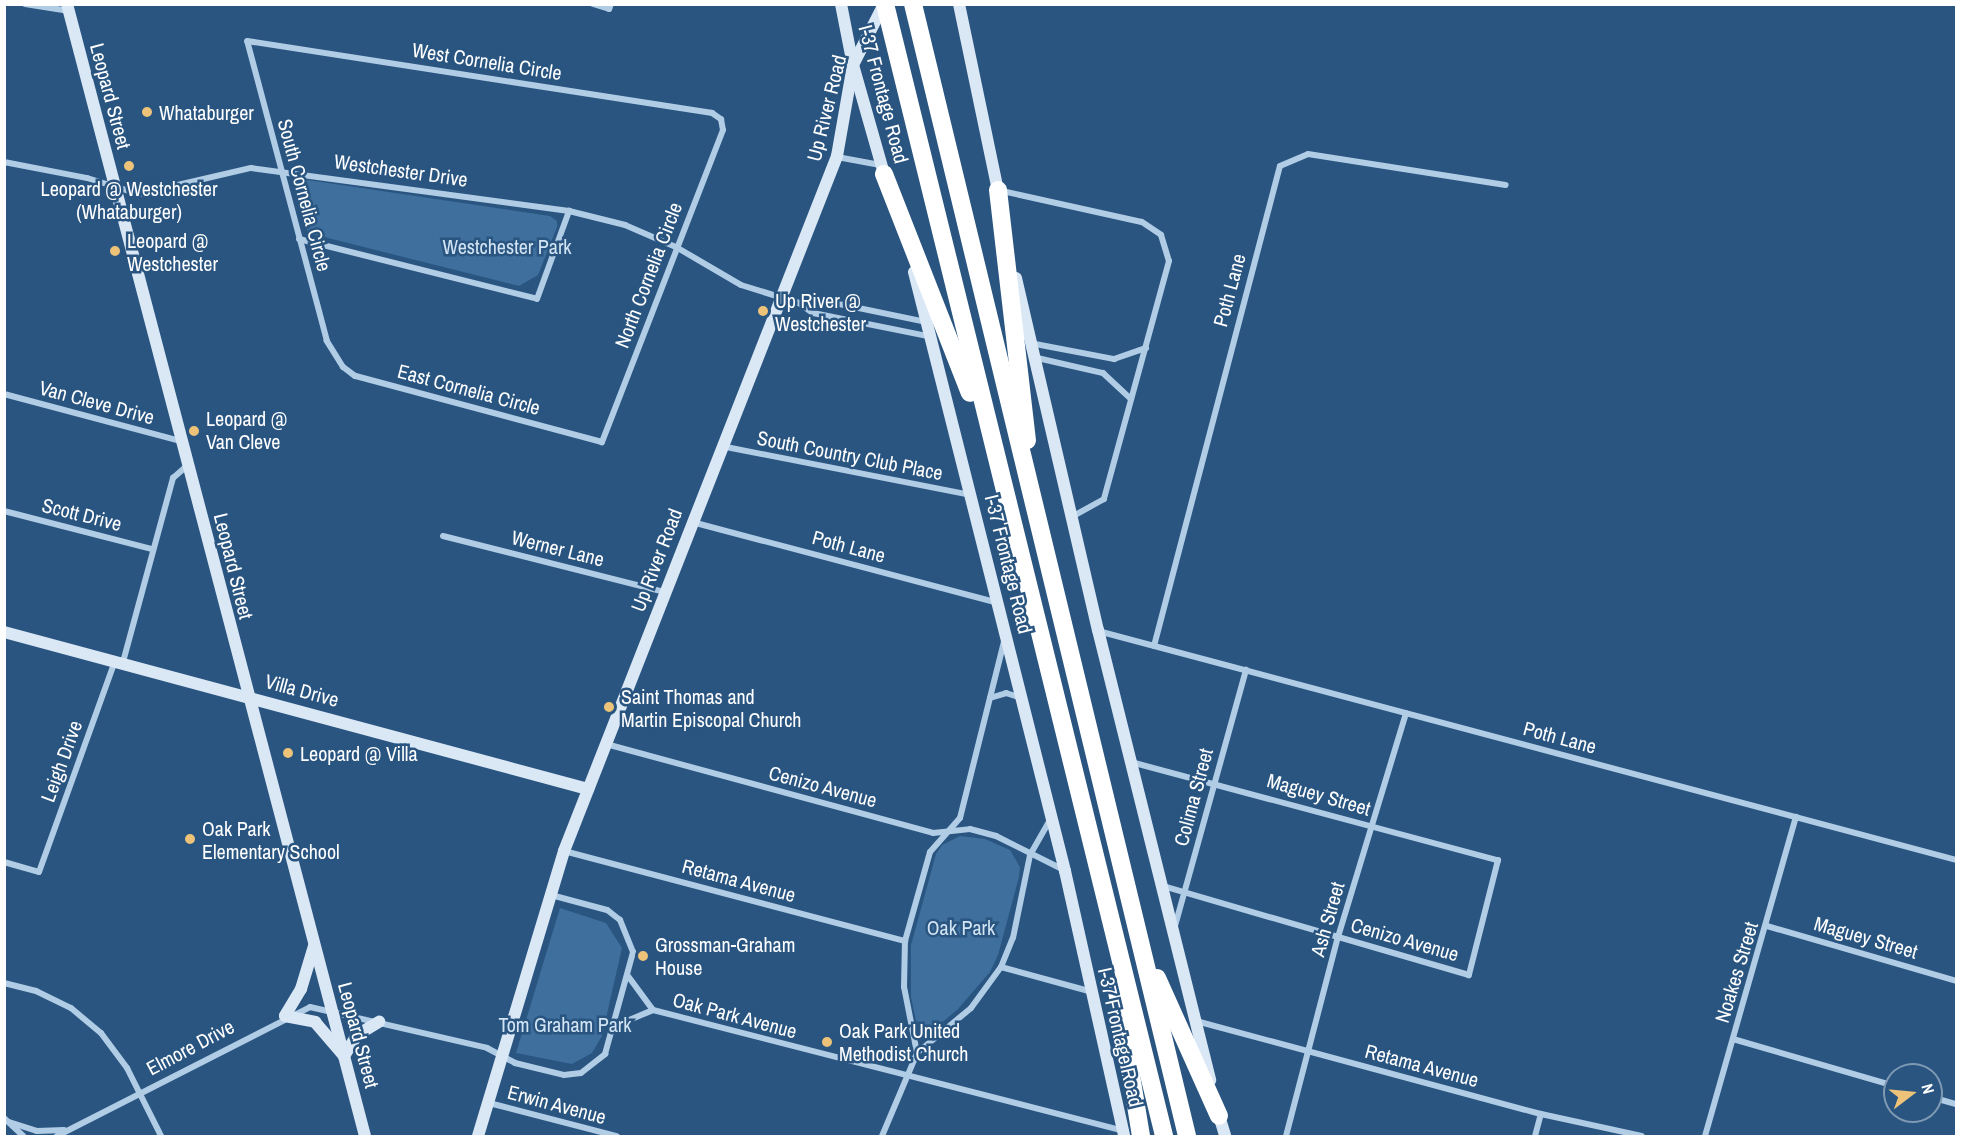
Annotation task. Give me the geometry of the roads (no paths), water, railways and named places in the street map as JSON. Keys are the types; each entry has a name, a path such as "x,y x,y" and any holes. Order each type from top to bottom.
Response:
{"highway":[{"path":"885,4 898,65 1090,829 1164,1137"},
{"path":"913,4 1187,1137"},
{"path":"883,170 997,464"},
{"path":"998,190 1028,443 1029,486"},
{"path":"1090,829 1092,867 1127,1135"},
{"path":"1136,930 1219,1116"}],"main road":[{"name":"I-37 Frontage Road","path":"841,4 853,65 930,322 1065,871 1089,991 1127,1135"},
{"name":"Up River Road","path":"478,1137 564,852 691,522 837,156 853,65 885,4"},
{"path":"959,4 1032,357 1160,886 1225,1137"},
{"name":"Leopard Street","path":"68,8 365,1137"},
{"name":"Villa Drive","path":"4,632 119,661 588,789"},
{"path":"314,944 301,989 285,1016 315,1022 344,1056 357,1035 379,1022"}],"street":[{"path":"25,4 68,8"},
{"path":"593,4 609,9 611,4"},
{"name":"West Cornelia Circle","path":"247,41 712,113 720,119"},
{"name":"South Cornelia Circle","path":"247,41 299,239 334,357"},
{"name":"North Cornelia Circle","path":"602,442 723,130 720,119"},
{"name":"Poth Lane","path":"1154,646 1280,166 1308,154 1506,185"},
{"path":"837,156 883,170"},
{"name":"Westchester Drive","path":"4,162 139,194 218,173 251,168 281,170 569,211 625,225 676,247 741,285 780,299 799,303"},
{"path":"998,190 1142,222 1161,235 1168,261 1104,499 1071,518"},
{"path":"299,239 537,299 569,211"},
{"path":"799,303 815,299 930,322"},
{"path":"799,303 813,313 933,337"},
{"path":"1029,343 1095,356 1121,358 1146,348"},
{"path":"1092,369 1095,356"},
{"name":"East Cornelia Circle","path":"334,357 355,376 602,442"},
{"path":"1032,357 1092,369 1113,379 1131,399"},
{"name":"Van Cleve Drive","path":"4,394 182,441"},
{"name":"South Country Club Place","path":"721,446 972,496"},
{"name":"Leigh Drive","path":"4,862 39,872 119,661 174,478 188,465"},
{"name":"Scott Drive","path":"4,511 152,549"},
{"name":"Poth Lane","path":"691,522 998,603"},
{"name":"Werner Lane","path":"443,536 664,592"},
{"name":"Poth Lane","path":"1098,630 1956,860"},
{"path":"917,1053 904,987 905,941 930,852 960,818 1006,635"},
{"name":"Colima Street","path":"1173,932 1246,670"},
{"path":"990,698 1006,693 1022,699"},
{"name":"Ash Street","path":"1286,1137 1338,937 1406,713"},
{"name":"Cenizo Avenue","path":"606,744 933,833 970,829 996,836 1065,871"},
{"name":"Maguey Street","path":"1131,762 1214,782 1498,860 1469,975"},
{"name":"Noakes Street","path":"1705,1137 1767,926 1796,817"},
{"path":"882,1137 917,1053 971,1008 1001,967 1018,918 1030,855 1052,818"},
{"name":"Retama Avenue","path":"564,852 905,941"},
{"name":"Cenizo Avenue","path":"1160,886 1469,975"},
{"path":"332,1011 487,1048 514,1063 564,1075 581,1073 605,1054 615,1026 633,952 620,920 607,910 551,894"},
{"name":"Maguey Street","path":"1767,926 1956,981"},
{"path":"1001,967 1089,991"},
{"name":"Oak Park Avenue","path":"628,976 653,1010"},
{"path":"4,983 36,991 88,1020 114,1048 141,1092 161,1137"},
{"name":"Elmore Drive","path":"57,1137 66,1130 285,1016 309,1007 332,1011"},
{"name":"Oak Park Avenue","path":"615,1026 653,1010 1127,1135"},
{"name":"Retama Avenue","path":"1195,1021 1541,1114 1642,1137"},
{"path":"1733,1039 1883,1083"},
{"name":"Erwin Avenue","path":"489,1103 617,1137"},
{"path":"1535,1137 1541,1114"},
{"path":"7,1120 23,1137"},
{"name":"Elmore Drive","path":"7,1120 37,1131 66,1130"}],"place":[{"name":"Whataburger","path":"147,112"},
{"name":"Leopard @ Westchester (Whataburger)","path":"129,166"},
{"name":"Leopard @ Westchester","path":"115,251"},
{"name":"Up River @ Westchester","path":"763,311"},
{"name":"Leopard @ Van Cleve","path":"194,431"},
{"name":"Saint Thomas and Martin Episcopal Church","path":"609,707"},
{"name":"Leopard @ Villa","path":"288,753"},
{"name":"Oak Park Elementary School","path":"190,839"},
{"name":"Grossman-Graham House","path":"643,956"},
{"name":"Oak Park United Methodist Church","path":"827,1042"}],"park label":[{"name":"Westchester Park","path":"507,246"},
{"name":"Oak Park","path":"961,927"},
{"name":"Tom Graham Park","path":"565,1024"}]}
